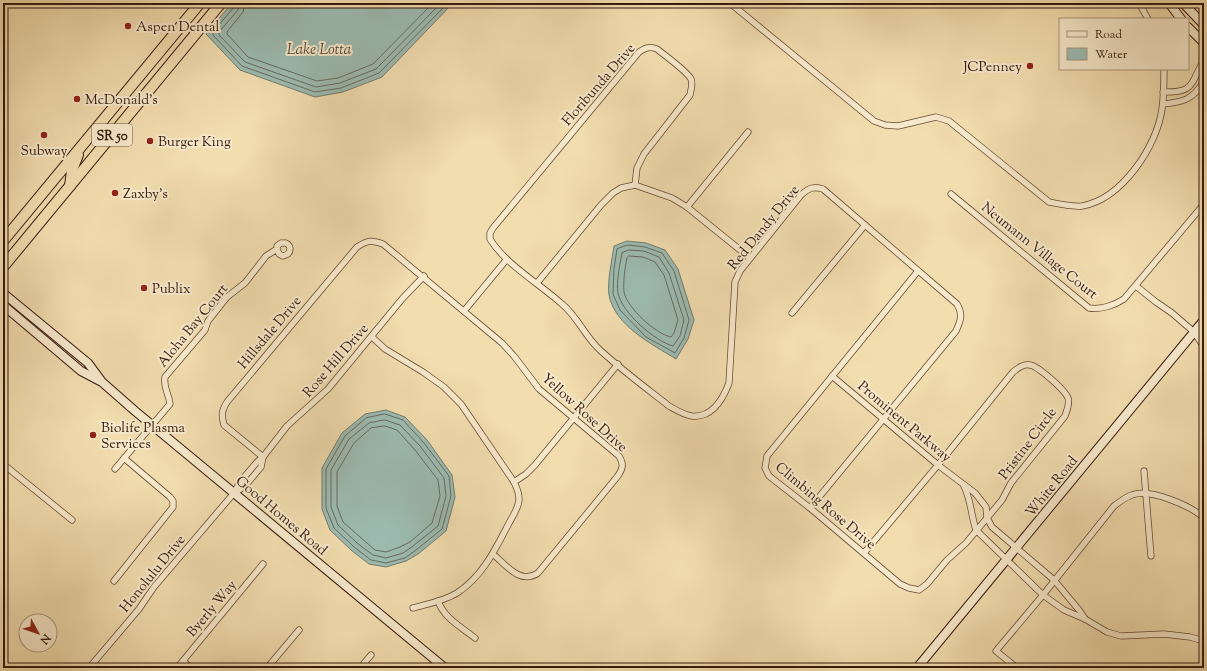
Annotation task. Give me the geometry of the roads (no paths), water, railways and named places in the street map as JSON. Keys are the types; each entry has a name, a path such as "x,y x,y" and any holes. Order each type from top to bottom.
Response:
{"highway":[{"name":"SR 50","path":"3,241 200,3"},
{"name":"SR 50","path":"3,267 221,3"},
{"path":"186,20 198,30"},
{"path":"70,186 72,170 82,146"}],"street":[{"path":"730,3 874,121 885,125 898,126 936,117 949,122 1049,202 1063,205 1082,206 1100,200 1117,188 1143,159 1153,138 1162,110 1164,70"},
{"path":"1139,3 1147,18"},
{"path":"1169,3 1180,18"},
{"path":"1183,3 1204,25"},
{"path":"1189,28 1204,43"},
{"name":"Floribunda Drive","path":"507,259 490,239 490,233 493,228 639,52 645,48 651,47 657,49 687,74 691,79 692,86 690,95 644,154 637,168 635,185"},
{"path":"1163,92 1176,92 1184,90 1190,86 1204,60"},
{"path":"1163,104 1184,101 1192,97 1199,90 1204,81"},
{"path":"687,207 748,132"},
{"path":"537,283 601,205 622,188 635,185 672,198 687,207 750,258"},
{"name":"Red Dandy Drive","path":"507,259 564,305 587,336 600,350 669,406 681,413 692,416 703,416 714,408 724,397 728,383 735,282 740,271 807,189 815,187 823,189 957,304 962,312 961,322 956,331 810,508"},
{"name":"Neumann Village Court","path":"951,194 1090,308 1096,309 1118,303 1124,299 1204,204"},
{"path":"792,313 864,225"},
{"name":"Hillsdale Drive","path":"263,457 224,424 222,408 357,247 366,241 374,241 388,247"},
{"name":"Yellow Rose Drive","path":"388,247 502,343 514,356 539,389 619,456 623,463 622,470 538,573 532,577 525,577 517,574 493,554"},
{"name":"Aloha Bay Court","path":"153,424 170,404 169,396 164,385 165,378 205,330 208,321 227,297 245,283 266,256 277,249"},
{"path":"464,311 507,259"},
{"name":"Climbing Rose Drive","path":"918,270 767,456 765,468 769,476 810,508 900,584 909,588 919,590 927,584 947,560 966,543 987,518"},
{"name":"Rose Hill Drive","path":"234,493 245,486 261,467 263,457 287,426 328,389 402,299 424,276"},
{"path":"1136,286 1172,313 1194,332 1204,346"},
{"name":"Good Homes Road","path":"3,293 88,363 102,382"},
{"name":"Good Homes Road","path":"3,305 81,371 102,382 445,668"},
{"name":"White Road","path":"918,668 1204,320"},
{"path":"1194,332 1204,334"},
{"path":"372,337 385,349 423,372 444,387 461,404 514,482 519,492 519,501 516,510 484,568 470,583 456,593 438,601 414,608"},
{"path":"514,482 526,474 535,465 618,364"},
{"name":"Pristine Circle","path":"938,464 1013,372 1021,366 1030,365 1037,368 1064,391 1068,397 1068,407 1065,416 1011,483 1002,500 987,518"},
{"name":"Prominent Parkway","path":"832,376 938,464 976,493 986,507 987,518 998,534 1054,580 1085,619"},
{"path":"115,469 153,424"},
{"path":"114,581 173,507 173,501 170,497 124,458"},
{"path":"3,464 72,520"},
{"path":"864,553 938,464"},
{"path":"1144,471 1151,556"},
{"path":"963,484 968,494 976,530 1043,595 1064,610 1085,619 1107,632 1121,636 1164,634 1190,637 1204,641"},
{"name":"Honolulu Drive","path":"89,668 139,609 154,587 234,493"},
{"path":"1017,668 996,651 1114,506 1123,499 1134,494 1146,494 1165,497 1186,506 1204,518"},
{"name":"Byerly Way","path":"177,668 263,564"},
{"path":"438,601 446,615 475,638"},
{"path":"267,668 299,630"},
{"path":"360,668 370,655"},
{"path":"183,661 191,668"}],"water":[{"name":"Lake Lotta","path":"232,3 453,3 382,77 343,92 315,97 240,70 206,34"},
{"path":"627,241 646,243 665,250 678,269 694,320 688,339 676,359 636,333 619,316 613,306 609,295 609,284 614,246"},
{"path":"386,410 405,417 427,440 452,475 455,497 446,531 418,554 406,561 386,567 369,564 351,550 330,530 322,509 322,468 342,433 365,414"}],"place":[{"name":"Aspen Dental","path":"128,26"},
{"name":"JCPenney","path":"1030,66"},
{"name":"McDonald's","path":"77,99"},
{"name":"Subway","path":"44,135"},
{"name":"Burger King","path":"150,141"},
{"name":"Zaxby's","path":"115,193"},
{"name":"Publix","path":"144,288"},
{"name":"Biolife Plasma Services","path":"93,435"}]}
